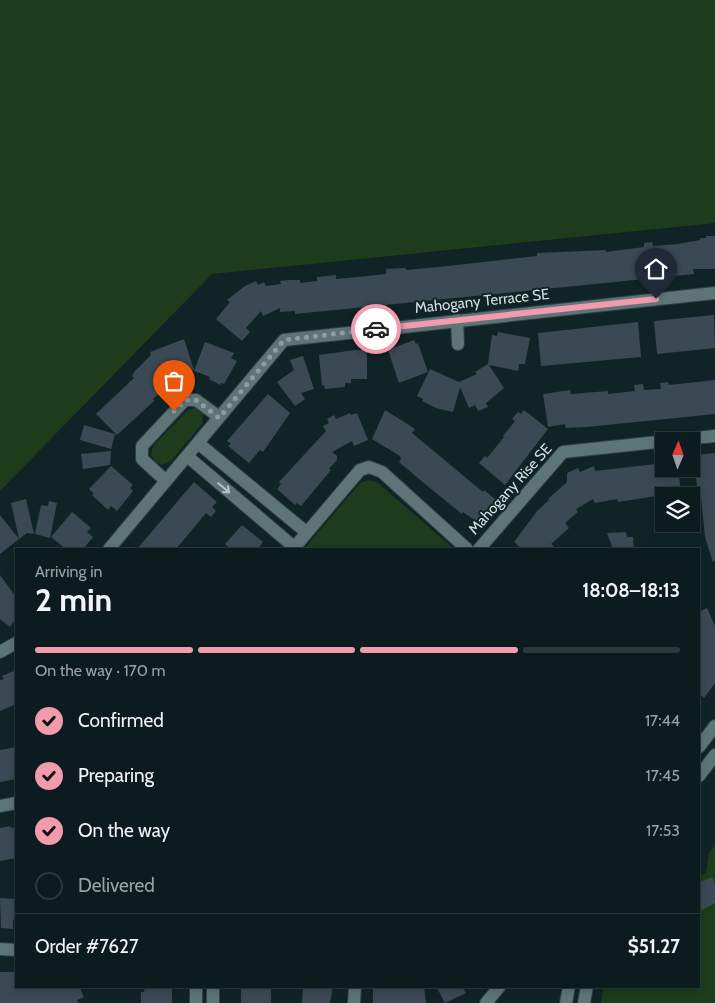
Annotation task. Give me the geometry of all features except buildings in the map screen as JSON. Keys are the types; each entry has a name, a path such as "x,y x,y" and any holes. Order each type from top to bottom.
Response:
{"street":[{"name":"Mahogany Terrace SE","path":"110,548 284,340 715,293"},
{"path":"457,320 458,344"},
{"path":"166,481 142,459 142,446 185,400 196,400 219,418"},
{"name":"Mahogany Rise SE","path":"480,548 563,452 715,436"},
{"path":"198,443 306,532"},
{"path":"187,456 294,548 360,470 370,467 382,472 466,548"},
{"path":"0,652 15,644"},
{"path":"700,746 715,726"},
{"path":"700,775 715,755"},
{"path":"0,806 15,802"},
{"path":"0,950 15,950"},
{"path":"196,988 196,1003"},
{"path":"213,988 213,1003"},
{"path":"354,1003 355,988"},
{"path":"486,1003 498,988"},
{"path":"566,1003 569,988"},
{"path":"584,1003 587,988"}],"green space":[{"path":"0,0 715,0 715,223 212,274 0,491"},
{"path":"195,408 203,414 202,424 170,462 162,465 155,462 151,454 153,446 188,410"},
{"path":"368,480 377,482 453,548 305,548 360,483"},
{"path":"715,845 715,1003 601,1003 604,988 700,988 700,877 706,872 709,853"}],"way so far":[{"path":"174,411 185,400 196,400 219,418 284,340 376,329"}],"route":[{"path":"376,329 656,299"}]}
